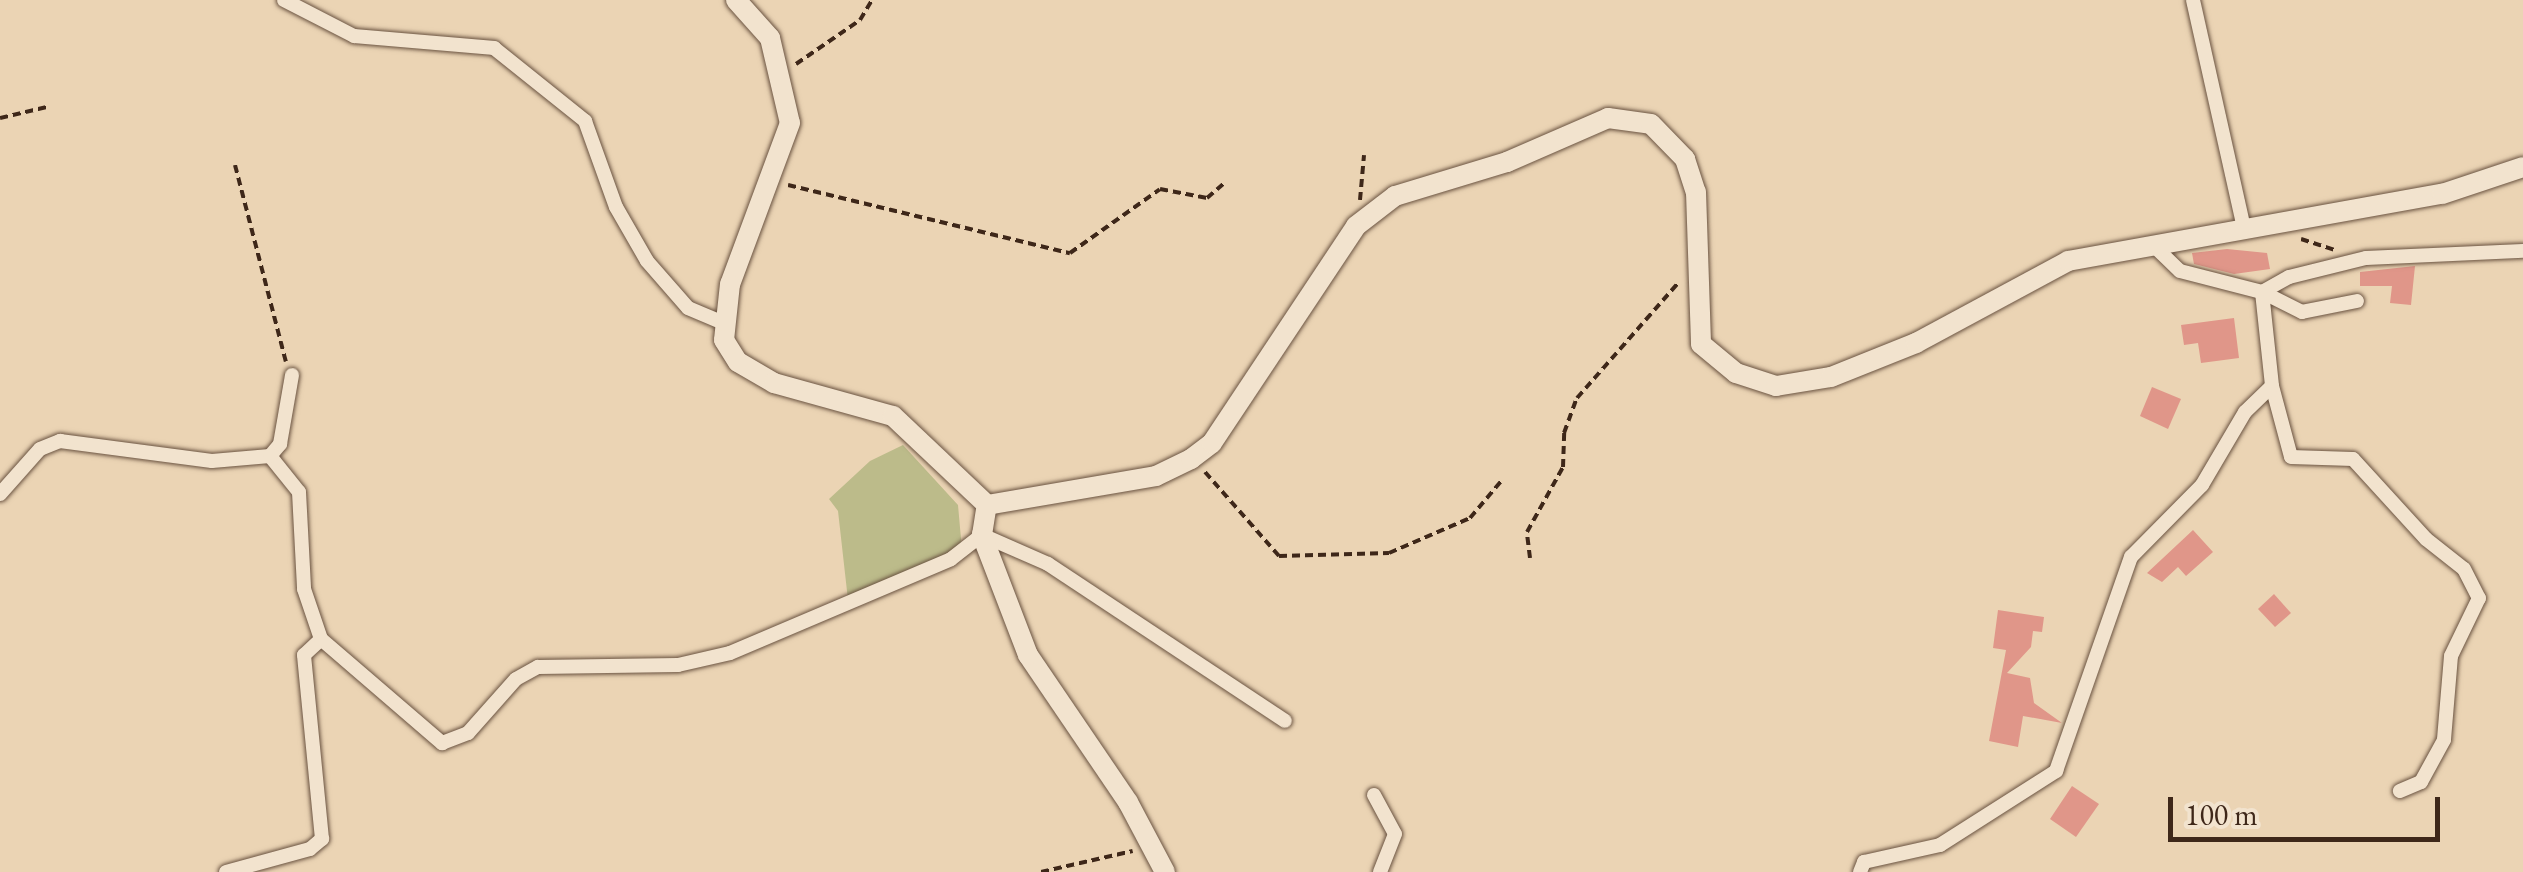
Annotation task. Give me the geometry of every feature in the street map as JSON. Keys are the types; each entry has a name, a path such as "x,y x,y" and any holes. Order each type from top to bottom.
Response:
{"street":[{"path":"284,0 354,36 494,48 585,120 616,207 647,261 688,308 721,322"},
{"path":"736,0 770,38 784,73 790,124 774,182 721,322 738,362 774,383 893,416 987,505"},
{"path":"2193,0 2244,228"},
{"path":"987,505 1156,476 1191,459 1212,443 1362,218 1395,196 1629,116 1669,137 1685,158 1700,260 1694,313 1701,344 1736,373 1776,386 1831,377 1916,342 2068,261 2442,194 2523,167"},
{"path":"2153,245 2180,271 2262,292 2302,312 2357,301"},
{"path":"2262,292 2288,277 2366,258 2523,250"},
{"path":"2262,292 2272,386 2291,457 2354,459 2426,540 2464,569 2479,598 2447,675 2444,740 2420,782 2400,791"},
{"path":"0,494 40,449 60,441 212,461 270,456 280,444 292,375"},
{"path":"1860,872 1864,862 1940,845 2056,771 2131,557 2202,485 2245,412 2272,386"},
{"path":"270,456 298,492 304,589 321,639 442,743 468,733 516,679 538,667 678,665 730,653 951,559 982,536"},
{"path":"987,505 982,536 1055,704 1156,847 1165,872"},
{"path":"982,536 1048,564 1285,721"},
{"path":"226,872 310,849 322,839 304,655 321,639"},
{"path":"1374,795 1395,834 1380,872"}],"path":[{"path":"784,73 860,20 872,0"},
{"path":"0,118 47,106"},
{"path":"1362,218 1364,156"},
{"path":"235,166 292,375"},
{"path":"774,182 1070,253 1160,190 1206,198 1224,183"},
{"path":"2287,219 2298,238 2366,258"},
{"path":"1530,558 1527,532 1564,467 1564,433 1577,398 1593,372 1700,260"},
{"path":"1191,459 1216,476 1279,556 1389,553 1470,518 1503,479"},
{"path":"1041,872 1156,847"}],"shaded area":[{"path":"903,445 958,505 962,550 848,600 838,511 829,499 870,461"}],"building":[{"path":"2227,249 2267,253 2270,269 2234,274 2194,264 2192,253"},
{"path":"2415,266 2411,305 2390,303 2392,286 2360,286 2360,272"},
{"path":"2234,318 2239,358 2201,363 2198,343 2184,345 2181,325"},
{"path":"2152,387 2181,399 2168,429 2140,416"},
{"path":"2193,530 2213,552 2186,576 2178,567 2162,582 2147,573"},
{"path":"2274,594 2291,613 2275,627 2258,609"},
{"path":"1998,610 2044,617 2042,632 2033,631 2031,647 2007,673 2030,678 2034,703 2062,723 2023,716 2018,747 1989,741 2006,650 1993,648"},
{"path":"2072,786 2099,804 2076,837 2050,819"}]}
